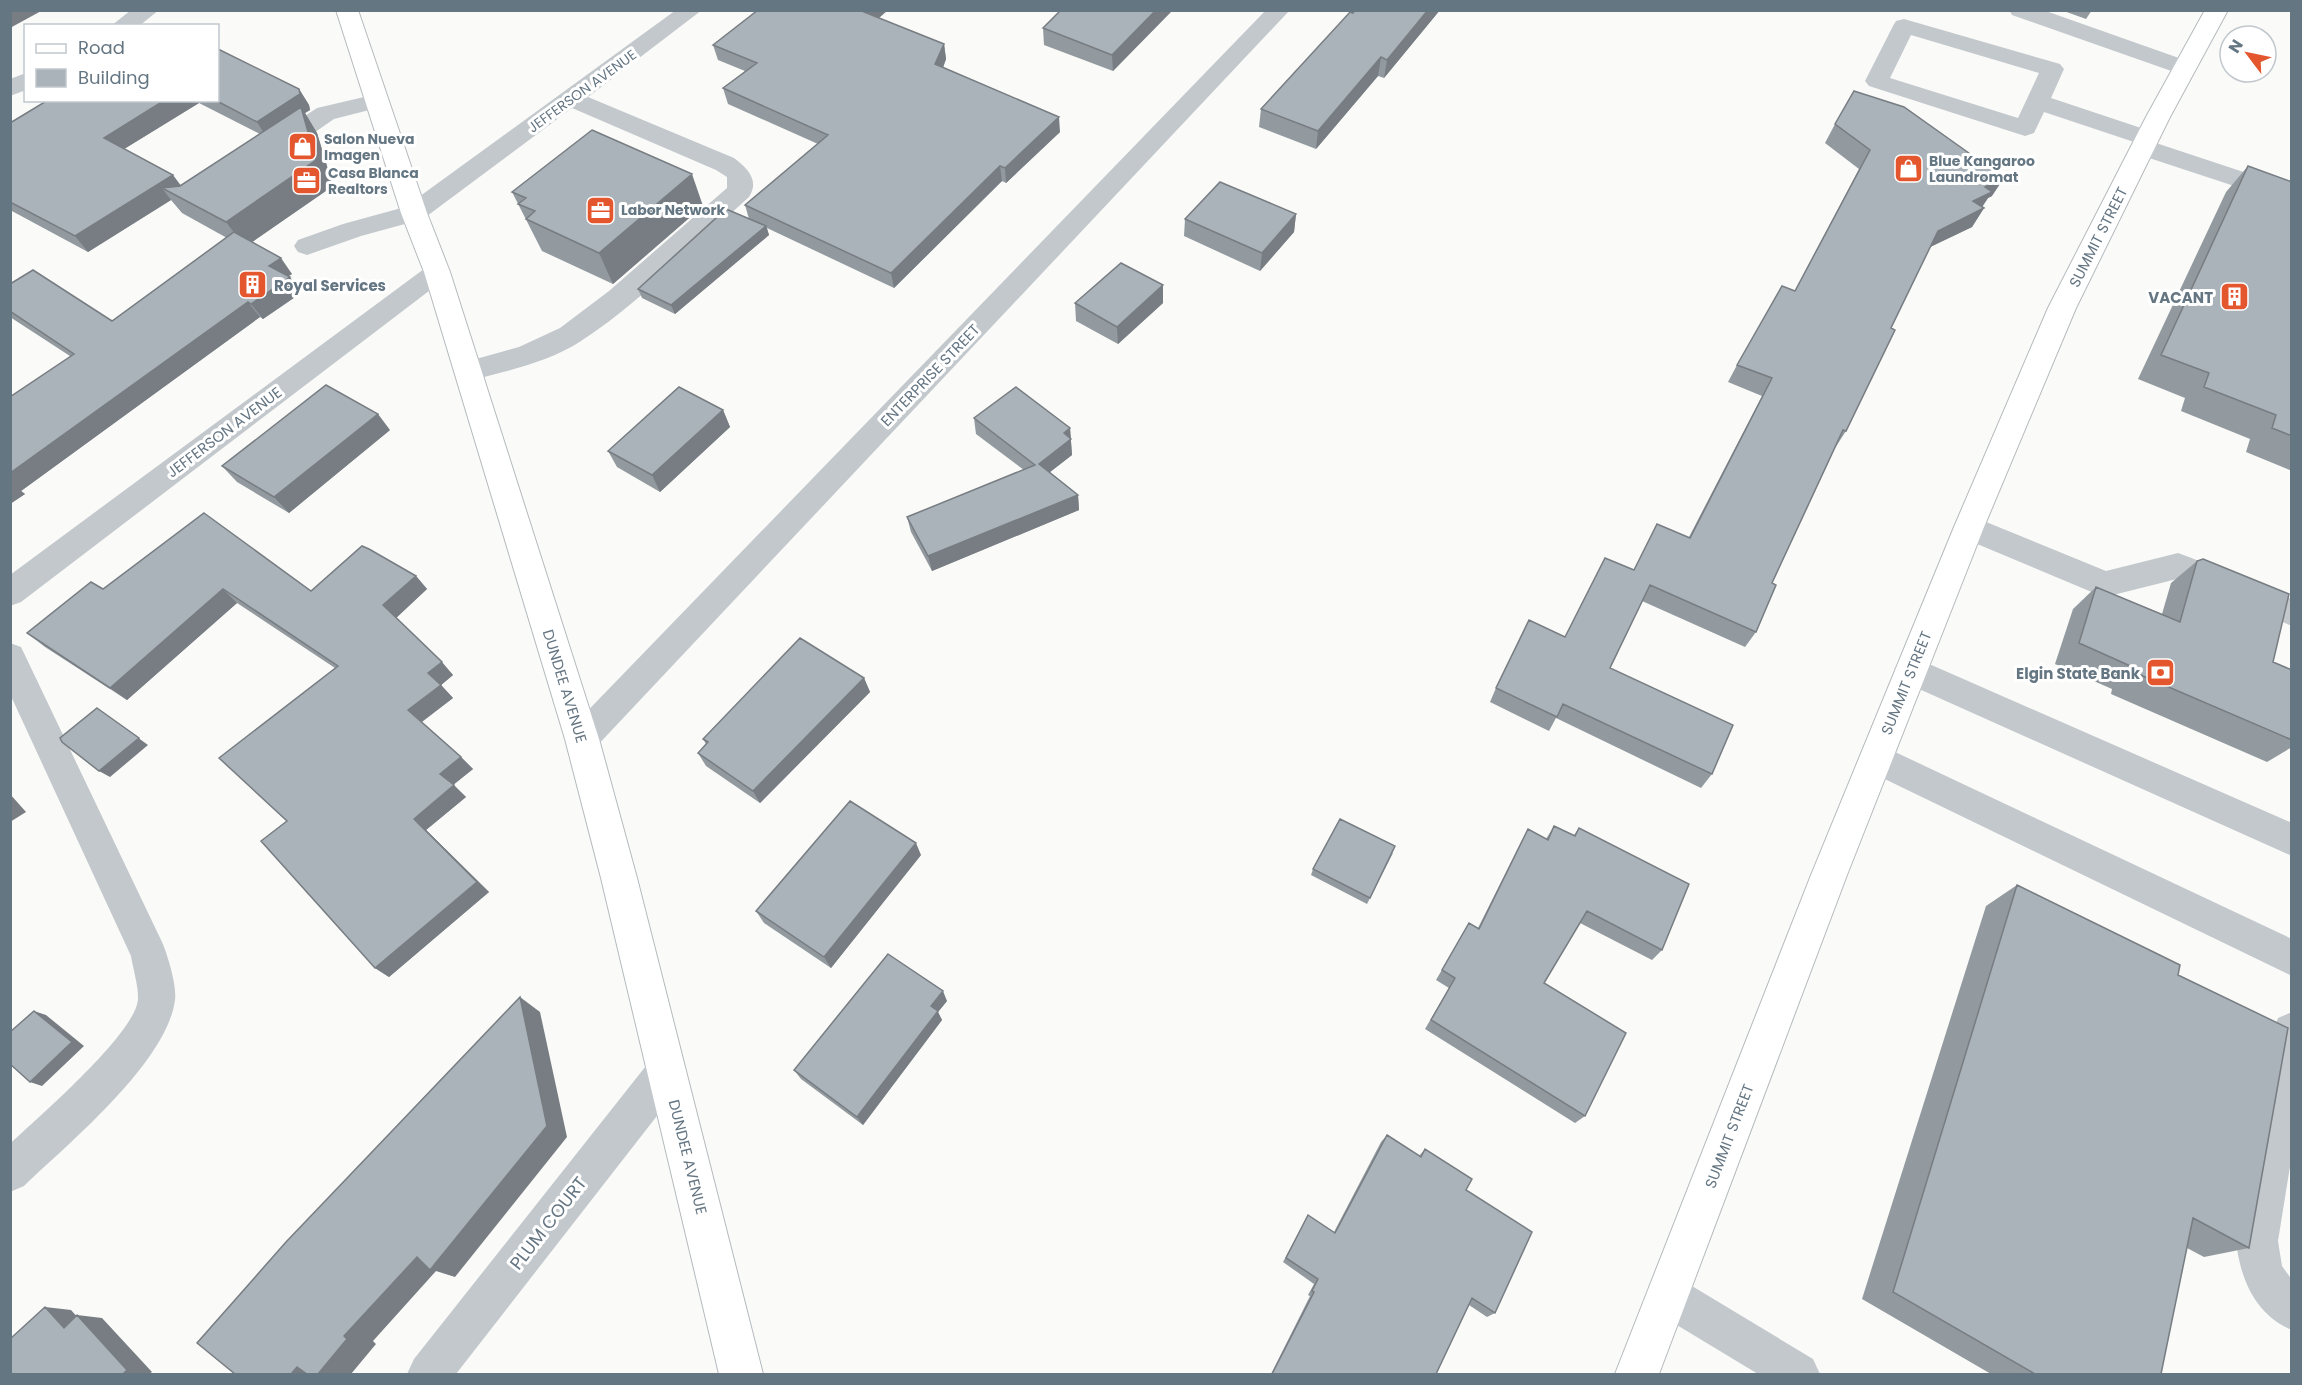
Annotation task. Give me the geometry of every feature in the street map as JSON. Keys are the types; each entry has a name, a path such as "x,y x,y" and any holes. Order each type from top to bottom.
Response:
{"main road":[{"name":"DUNDEE AVENUE","path":"347,10 414,213 437,272 582,739 619,878 741,1374"},
{"name":"SUMMIT STREET","path":"1637,1374 1911,670 2062,308 2145,142 2217,10"}],"street":[{"path":"125,24 148,10"},
{"name":"JEFFERSON AVENUE","path":"414,213 691,10"},
{"name":"ENTERPRISE STREET","path":"582,739 1279,10"},
{"path":"2020,10 2185,68"},
{"path":"1904,26 2052,69 2037,102 2025,128 1877,81 1904,26"},
{"path":"10,89 24,81"},
{"path":"468,371 527,355 570,335 619,298 740,191 739,174 725,164 571,99"},
{"path":"249,165 326,113 377,101"},
{"path":"2037,102 2292,197"},
{"path":"307,246 352,230 414,213"},
{"name":"JEFFERSON AVENUE","path":"10,593 437,272"},
{"path":"1969,527 2105,584 2178,566 2292,613"},
{"path":"10,657 149,955 157,999 146,1031 108,1077 10,1172"},
{"path":"1911,670 2292,840"},
{"path":"1876,758 2292,958"},
{"path":"2292,1030 2257,1242 2258,1260 2269,1287 2292,1309"},
{"name":"PLUM COURT","path":"429,1374 667,1071"},
{"path":"1667,1295 1798,1374"}],"building":[{"path":"758,10 866,10 864,12 944,44 935,64 1059,117 1005,168 1000,166 891,273 745,205 828,135 723,88 757,63 713,45"},
{"path":"1061,10 1156,10 1112,55 1043,28"},
{"path":"1355,10 1428,10 1387,60 1381,57 1318,131 1261,109 1350,12 1353,13"},
{"path":"219,49 299,89 300,94 257,122 219,102"},
{"path":"1854,91 1904,107 2004,178 1985,187 1992,192 1973,201 1984,208 1938,231 1891,328 1895,330 1846,431 1843,430 1772,583 1776,585 1756,632 1650,585 1610,668 1733,725 1712,774 1563,704 1557,717 1496,688 1529,620 1565,637 1605,558 1634,570 1657,524 1690,538 1772,378 1737,365 1782,286 1795,291 1870,150 1835,124"},
{"path":"45,102 162,102 104,138 173,175 75,236 10,202 10,123"},
{"path":"301,107 316,160 226,222 162,188 180,186"},
{"path":"592,130 692,174 599,253 526,219 535,211 518,204 526,198 512,192"},
{"name":"VACANT","path":"2248,166 2292,182 2292,436 2272,428 2276,415 2204,387 2209,373 2161,355"},
{"path":"1220,182 1296,214 1262,253 1185,219"},
{"path":"726,209 766,226 671,305 638,289"},
{"path":"234,232 281,258 269,266 290,277 251,304 248,302 10,473 10,397 74,354 10,311 10,284 33,270 112,321"},
{"path":"1121,263 1163,285 1117,327 1075,303"},
{"path":"326,385 378,414 274,497 222,466"},
{"path":"679,387 723,410 652,475 608,451"},
{"path":"1016,387 1070,428 1064,433 1071,439 1039,464 1078,495 928,556 907,517 1035,465 974,418"},
{"path":"204,513 311,591 362,546 416,576 383,605 442,662 428,673 441,685 408,710 461,757 440,774 454,785 414,819 477,882 375,968 261,841 287,821 219,758 338,666 223,589 110,688 27,633 91,582 103,589"},
{"name":"Elgin State Bank","path":"2203,559 2289,594 2273,662 2292,670 2292,740 2136,673 2137,669 2079,643 2096,587 2180,622 2197,561"},
{"path":"800,638 864,678 753,791 698,753 708,742 703,739"},
{"path":"97,708 139,738 99,771 60,738"},
{"path":"850,801 916,843 824,957 756,911"},
{"path":"1340,819 1395,846 1370,898 1313,869"},
{"path":"1554,826 1575,836 1579,828 1689,884 1662,950 1587,911 1544,983 1626,1033 1585,1116 1431,1020 1455,978 1442,970 1469,923 1479,929 1528,829 1548,840"},
{"path":"2017,885 2180,965 2178,975 2288,1028 2249,1248 2193,1218 2161,1374 2035,1374 1893,1292"},
{"path":"888,954 943,991 931,1006 938,1011 857,1117 794,1070"},
{"path":"520,997 547,1126 430,1270 417,1257 344,1336 347,1339 318,1374 307,1374 297,1367 291,1374 235,1374 197,1343 286,1242"},
{"path":"34,1011 72,1042 30,1082 10,1064 10,1032"},
{"path":"1387,1135 1421,1157 1425,1149 1472,1179 1466,1190 1532,1232 1495,1313 1472,1298 1436,1374 1272,1374 1314,1292 1312,1291 1318,1279 1286,1258 1308,1215 1335,1233"},
{"path":"45,1307 64,1328 77,1315 127,1370 123,1374 10,1374 10,1339"}],"place":[{"name":"Salon Nueva Imagen","path":"303,147"},
{"name":"Blue Kangaroo Laundromat","path":"1908,169"},
{"name":"Casa Blanca Realtors","path":"307,181"},
{"name":"Labor Network","path":"600,210"},
{"name":"Royal Services","path":"253,285"},
{"name":"VACANT","path":"2234,297"},
{"name":"Elgin State Bank","path":"2161,673"}]}
